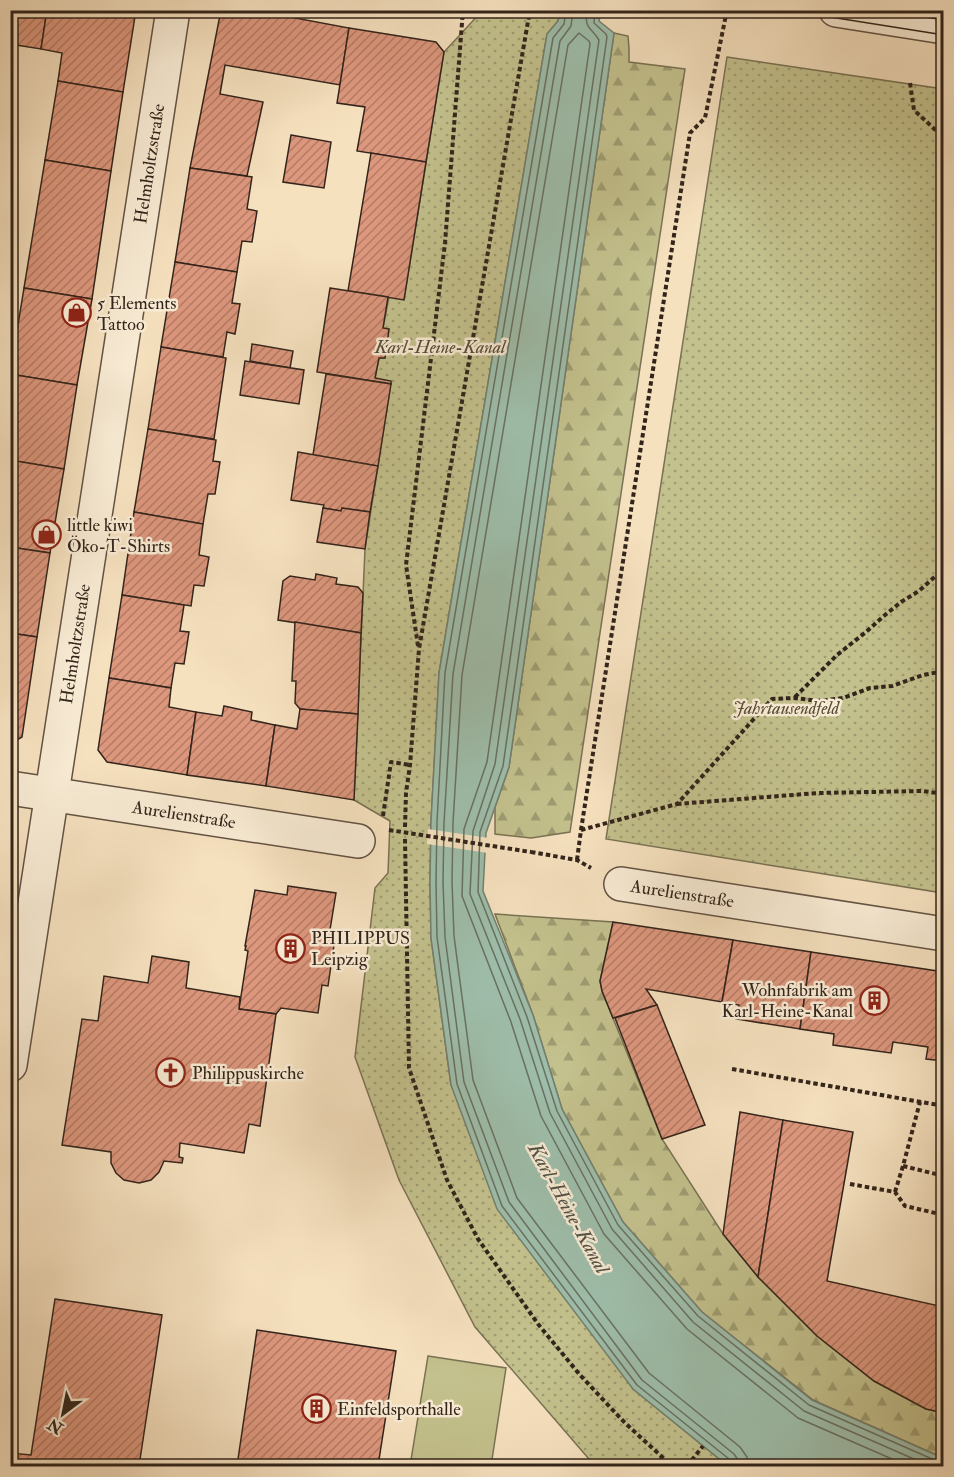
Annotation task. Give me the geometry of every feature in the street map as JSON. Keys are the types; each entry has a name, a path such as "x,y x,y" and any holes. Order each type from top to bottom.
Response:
{"street":[{"name":"Helmholtzstraße","path":"10,1065 173,10"},
{"path":"836,10 944,27"},
{"name":"Aurelienstraße","path":"10,788 358,841"},
{"name":"Aurelienstraße","path":"621,884 944,933"}],"path":[{"path":"419,649 406,564 445,243 463,10"},
{"path":"405,827 419,649 530,10"},
{"path":"577,860 690,133 705,118 727,10"},
{"path":"909,83 914,110 944,138"},
{"path":"944,519 939,589 944,612"},
{"path":"794,698 837,655 940,572"},
{"path":"677,804 772,699 794,698 819,701 843,698 870,688 892,687 923,675 944,671"},
{"path":"382,818 390,762 410,765"},
{"path":"580,830 677,804 818,793 923,791 944,794"},
{"name":"Aurelienstraße","path":"389,830 577,860 621,884"},
{"path":"405,839 409,1068 447,1180 478,1239 538,1324 580,1375 625,1423 672,1467"},
{"path":"732,1069 944,1106"},
{"path":"895,1192 920,1102"},
{"path":"903,1166 944,1176"},
{"path":"850,1184 895,1192 905,1206 944,1215"},
{"path":"687,1467 703,1446"},
{"path":"655,1467 662,1458"}],"green space":[{"name":"Karl-Heine-Kanal","path":"482,11 560,11 558,21 547,34 439,673 431,822 431,938 451,1085 633,1389 728,1466 595,1466 475,1327 399,1180 355,1057 375,888 388,873 390,821 354,800 365,549 391,382 375,378 379,358 385,358 389,329 383,328 389,297 404,299 444,52"},
{"path":"614,33 628,36 629,62 685,69 570,832 531,838 495,834 495,807 509,767"},
{"name":"Jahrtausendfeld","path":"727,57 943,89 943,893 606,839"},
{"path":"495,914 613,922 600,981 602,991 662,1139 723,1234 758,1277 817,1336 874,1381 926,1409 943,1413 943,1458 813,1400 702,1312 623,1222 562,1109 533,1015"},
{"path":"428,1356 506,1368 491,1466 410,1466"}],"water":[{"path":"560,11 601,11 599,21 614,33 509,767 486,833 483,891 533,1015 562,1109 623,1222 702,1312 812,1400 943,1458 943,1466 728,1466 633,1389 497,1209 451,1085 431,938 431,822 439,673 547,34 558,21"}],"pier":[{"path":"428,829 489,838 488,853 427,844"}],"building":[{"path":"10,10 47,10 41,49 10,44"},
{"path":"47,10 136,10 123,92 58,81 62,53 41,49"},
{"path":"221,10 253,10 349,28 340,85 225,65 220,94 263,102 247,176 190,168"},
{"path":"349,28 436,42 444,52 426,162 357,151 365,107 337,103"},
{"path":"58,81 123,92 111,171 45,160"},
{"path":"291,135 331,142 324,188 283,182"},
{"path":"371,153 426,162 404,300 348,291"},
{"path":"45,160 111,171 92,299 24,288"},
{"path":"190,168 252,177 247,209 257,211 252,242 242,241 237,272 175,262"},
{"path":"175,262 237,272 232,303 240,304 235,334 227,332 223,357 161,347"},
{"path":"24,288 92,299 77,385 10,374"},
{"path":"330,288 388,297 383,328 389,329 385,358 379,358 375,378 391,381 391,384 317,372"},
{"path":"252,344 293,351 290,368 250,361"},
{"path":"161,347 226,358 214,439 148,429"},
{"path":"245,361 304,370 299,404 240,395"},
{"path":"10,374 77,385 64,469 10,460"},
{"path":"326,374 391,384 378,466 313,455"},
{"path":"148,429 216,440 213,461 220,462 215,494 208,494 203,524 134,512"},
{"path":"298,452 378,466 370,512 342,508 341,511 323,508 324,505 291,500"},
{"path":"10,460 64,469 50,553 10,547"},
{"path":"323,508 370,512 365,549 317,542"},
{"path":"134,512 203,524 199,555 209,557 204,586 194,585 191,606 122,595"},
{"path":"10,547 50,553 37,637 10,633"},
{"path":"316,574 337,578 336,584 358,587 363,593 361,633 278,620 283,581 290,576 315,580"},
{"path":"122,595 184,605 180,631 189,632 184,664 175,663 171,688 109,678"},
{"path":"295,622 361,633 358,714 300,709 295,703 296,681 292,681"},
{"path":"10,633 37,637 22,737 10,744"},
{"path":"109,678 171,688 169,707 196,712 187,775 107,762 98,750"},
{"path":"224,706 252,712 251,720 275,725 266,786 187,775 196,712 222,716"},
{"path":"300,709 358,714 354,800 266,786 275,725 297,729"},
{"name":"PHILIPPUS Leipzig","path":"288,886 336,893 329,936 335,938 328,986 322,985 318,1013 281,1008 276,1014 239,1009 248,951 245,950 245,946 255,890 287,895"},
{"path":"613,922 733,940 722,1002 646,989 657,1005 613,1018 600,981"},
{"path":"733,940 811,952 800,1029 736,1019 739,1005 722,1002"},
{"name":"Wohnfabrik am Karl-Heine-Kanal","path":"811,952 944,972 944,1061 926,1059 928,1047 893,1042 891,1053 833,1045 834,1034 800,1029"},
{"name":"Philippuskirche","path":"152,956 189,962 186,988 240,997 239,1009 276,1014 260,1126 249,1124 244,1153 180,1143 179,1157 183,1158 182,1163 164,1161 159,1172 151,1180 139,1183 124,1180 116,1173 111,1163 111,1152 62,1145 82,1019 98,1021 104,976 148,983"},
{"path":"657,1005 705,1125 662,1139 615,1018"},
{"path":"740,1112 783,1120 758,1277 723,1234"},
{"path":"783,1120 853,1132 827,1281 944,1307 944,1413 926,1409 874,1381 817,1336 758,1277"},
{"path":"55,1299 162,1315 139,1466 10,1466 10,1453 31,1455"},
{"name":"Einfeldsporthalle","path":"257,1330 396,1351 378,1466 237,1466"}],"tram line":[{"path":"786,10 944,35"},
{"path":"883,10 944,20"}],"place":[{"name":"5 Elements Tattoo","path":"76,313"},
{"name":"little kiwi Öko-T-Shirts","path":"46,535"},
{"name":"PHILIPPUS Leipzig","path":"290,948"},
{"name":"Wohnfabrik am Karl-Heine-Kanal","path":"874,1000"},
{"name":"Philippuskirche","path":"171,1073"},
{"name":"Einfeldsporthalle","path":"316,1409"}]}
